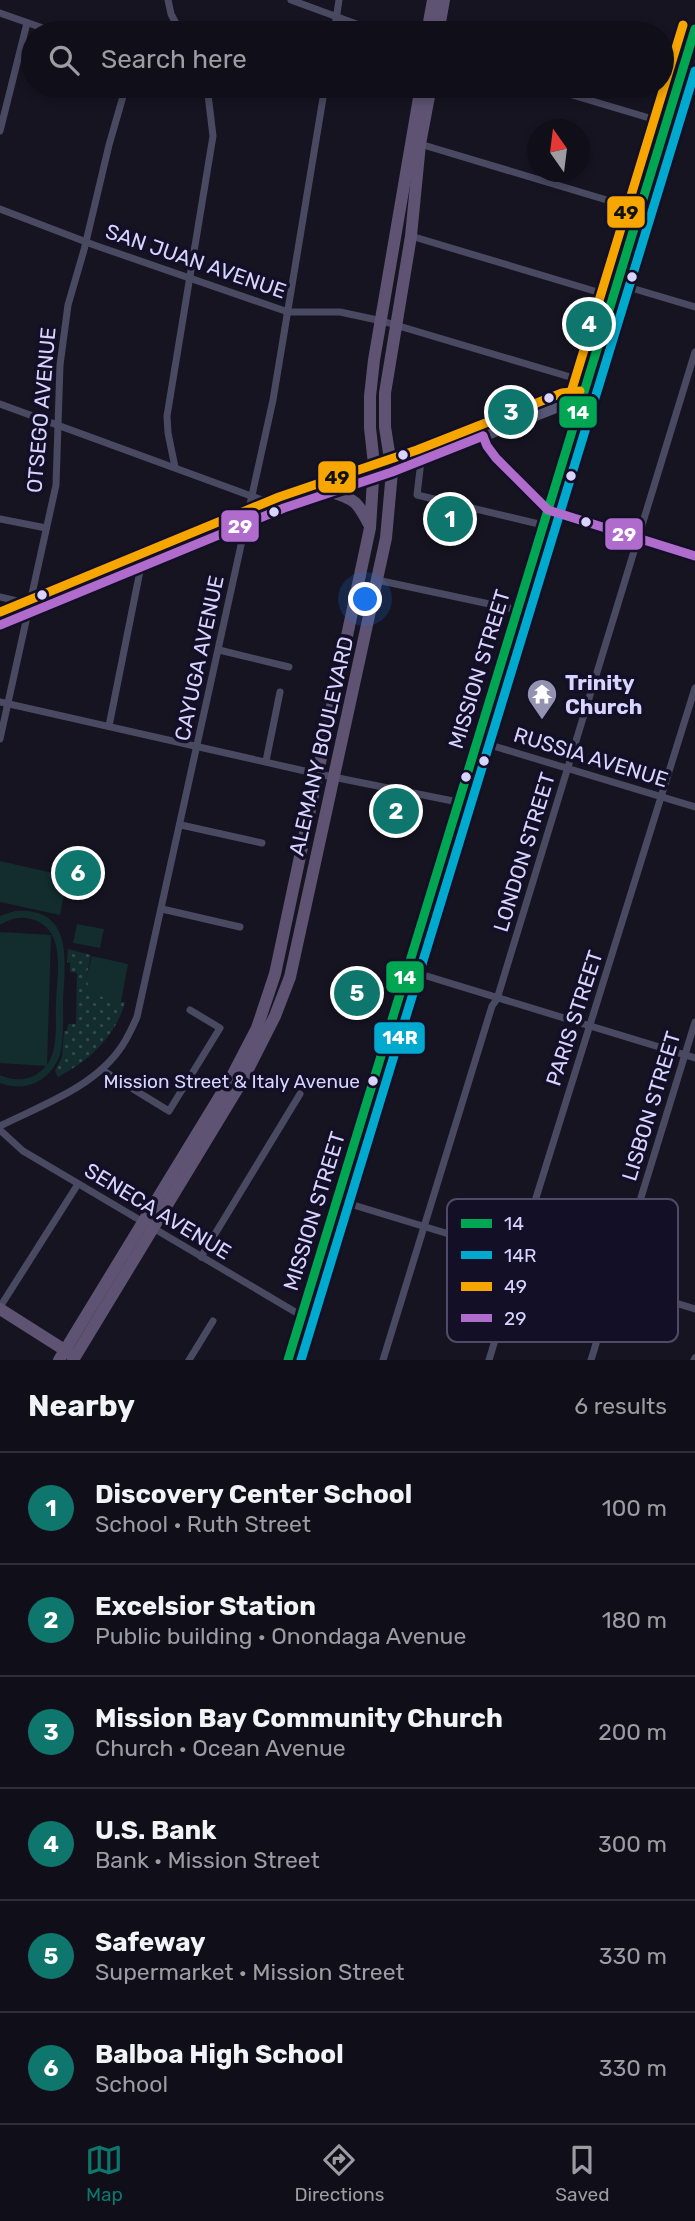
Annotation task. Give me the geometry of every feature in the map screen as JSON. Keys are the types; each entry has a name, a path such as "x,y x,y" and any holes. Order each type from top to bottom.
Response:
{"main road":[{"path":"429,21 433,0"},
{"path":"440,21 444,0"},
{"name":"MISSION STREET","path":"289,1360 666,123 691,55 695,29"},
{"name":"ALEMANY BOULEVARD","path":"70,1357 231,1078 257,1028 275,974 370,528 374,477 370,396 374,360 419,98"},
{"name":"ALEMANY BOULEVARD","path":"148,1226 241,1083 275,1016 290,977 386,538 392,472 385,393 411,236 420,144 430,98"},
{"path":"0,625 284,508 392,472 566,404 581,403"},
{"path":"331,492 354,500 370,528"},
{"path":"0,1308 70,1357"}],"street":[{"path":"168,0 175,21"},
{"path":"291,0 348,21"},
{"path":"336,21 339,0"},
{"path":"0,13 22,21"},
{"path":"0,131 21,47"},
{"name":"OTSEGO AVENUE","path":"0,739 4,703 55,485 60,365 68,305 123,98"},
{"path":"175,467 167,416 213,135 207,98"},
{"name":"CAYUGA AVENUE","path":"0,1128 102,1070 123,1046 137,1017 274,400 323,98"},
{"path":"582,98 666,123"},
{"path":"420,144 640,210"},
{"name":"SAN JUAN AVENUE","path":"0,209 86,242 288,312 340,312 382,321 587,382"},
{"path":"411,236 601,293 628,286 695,307"},
{"name":"LONDON STREET","path":"383,1360 492,1006 497,999 695,352"},
{"path":"0,404 284,508"},
{"path":"483,436 496,458 548,510 695,556"},
{"path":"421,461 417,495 543,525"},
{"path":"0,519 46,528"},
{"path":"109,726 141,566"},
{"path":"377,580 518,610"},
{"path":"0,597 17,601 26,614"},
{"path":"219,650 289,667"},
{"name":"PARIS STREET","path":"535,1199 695,688"},
{"path":"266,761 280,692"},
{"path":"4,703 318,774 458,802"},
{"name":"RUSSIA AVENUE","path":"477,741 695,807"},
{"path":"181,825 262,843"},
{"path":"162,909 240,927"},
{"path":"407,970 695,1058"},
{"path":"102,1070 169,1111 220,1028 190,1010"},
{"name":"LISBON STREET","path":"641,1199 695,1023"},
{"path":"201,1257 300,1094"},
{"name":"SENECA AVENUE","path":"0,1128 23,1150 302,1316"},
{"path":"0,1308 78,1184"},
{"path":"337,1200 447,1233"},
{"path":"678,1303 695,1308"},
{"path":"189,1360 213,1321"},
{"name":"PARIS STREET","path":"489,1360 494,1342"},
{"name":"LISBON STREET","path":"592,1360 597,1342"}],"green space":[{"path":"0,861 66,876 60,915 0,902"},
{"path":"15,911 34,912 48,918 57,927 62,939 65,969 63,1034 56,1064 36,1083 10,1086 0,1083 0,1075 25,1079 46,1066 0,1063 0,932 51,935 47,1065 55,1043 58,965 55,942 50,932 42,924 23,918 0,925 0,916"},
{"path":"77,924 104,929 100,948 73,943"},
{"path":"68,949 91,955 86,978 120,1002 125,1002 115,1026 100,1046 58,1077 55,1071 62,1057 64,1031 67,1031 68,1024 76,1024 77,973 70,972 70,963 67,962"},
{"path":"92,956 128,964 121,1002 102,997 90,990 86,978"}],"transit line":[{"name":"49","path":"674,55 683,25"},
{"name":"14","path":"674,98 695,29"},
{"name":"14R","path":"301,1360 695,71"},
{"name":"49","path":"569,399 661,98"},
{"name":"14","path":"288,1360 674,98"},
{"name":"49","path":"0,612 279,497 417,450 562,393 580,391"},
{"name":"29","path":"483,436 496,458 548,510 695,556"},
{"name":"29","path":"0,625 284,508 392,472 483,436"}],"place":[{"name":"U.S. Bank","path":"589,324"},
{"name":"Mission Bay Community Church","path":"511,412"},
{"name":"Discovery Center School","path":"450,519"},
{"name":"Trinity Church","path":"542,721"},
{"name":"Excelsior Station","path":"396,811"},
{"name":"Balboa High School","path":"78,873"},
{"name":"Safeway","path":"357,993"},
{"name":"Mission Street & Italy Avenue","path":"373,1081"}]}
